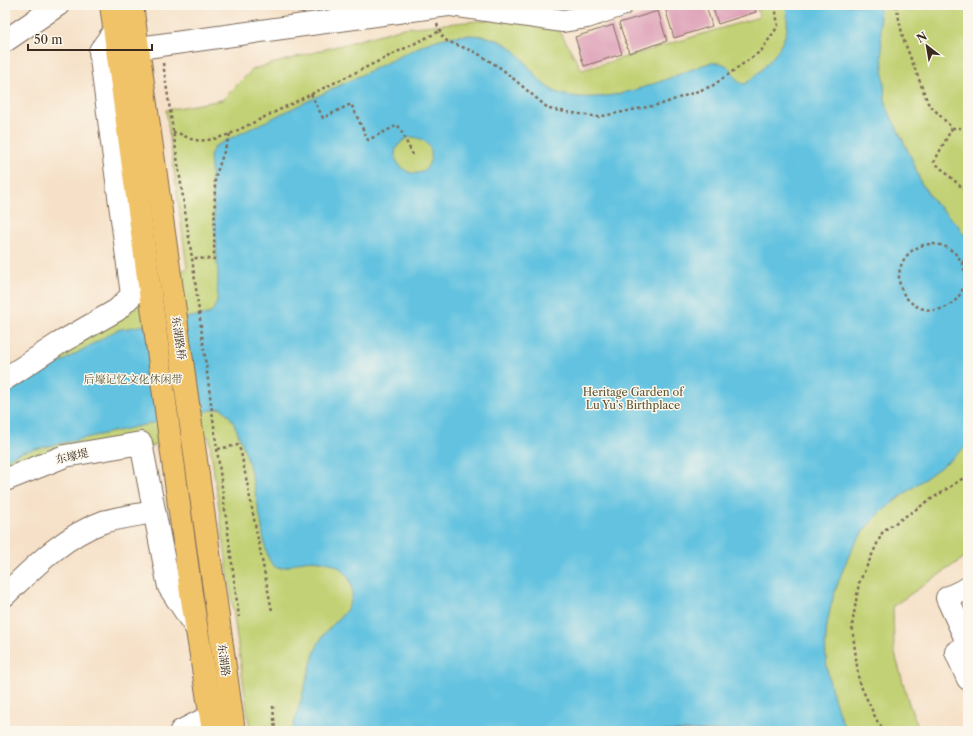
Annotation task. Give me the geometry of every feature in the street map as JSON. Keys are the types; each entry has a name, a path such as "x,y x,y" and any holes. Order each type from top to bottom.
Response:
{"main road":[{"path":"111,5 114,30"},
{"path":"132,5 139,48"},
{"name":"东湖路桥","path":"114,30 191,593"},
{"name":"东湖路桥","path":"139,48 213,590"},
{"name":"东湖路","path":"213,590 234,731"},
{"name":"东湖路","path":"191,593 212,724"}],"street":[{"path":"5,41 58,5"},
{"path":"139,48 443,5 490,8 569,20 587,17 622,5"},
{"path":"5,379 58,344 117,310 132,295 100,51 114,30"},
{"name":"东壕堤","path":"5,480 65,456 141,443 154,512"},
{"path":"5,595 36,564 87,529 105,522 154,512 169,587 196,628"},
{"path":"968,588 947,598 968,645 956,652 968,678"},
{"path":"181,731 212,724 230,706"}],"path":[{"path":"173,133 196,140 210,139 230,134 440,31 447,41 477,53 502,68 549,109 598,117 662,104 712,86 761,51 778,26 775,5"},
{"path":"896,5 903,38 928,103 952,128 968,128"},
{"path":"160,45 192,258 239,617"},
{"path":"311,94 323,118 351,104 368,140 398,125 413,155"},
{"path":"952,128 934,162 968,194"},
{"path":"192,258 214,259 215,178 230,134"},
{"path":"933,244 951,249 962,262 966,278 962,292 950,306 932,311 916,307 903,294 899,276 903,262 914,249 933,244"},
{"path":"962,262 968,259"},
{"path":"218,449 238,445 242,452 272,611"},
{"path":"886,731 878,723 859,682 852,626 860,583 883,531 968,475"},
{"path":"273,706 275,731"}],"green space":[{"name":"Heritage Garden of Lu Yu’s Birthplace","path":"757,5 968,5 968,555 893,606 894,650 909,704 920,731 250,731 209,437 58,460 5,482 5,377 187,268 166,110 222,100 253,69 403,28 550,14 582,70 759,17"}],"water":[{"name":"Heritage Garden of Lu Yu’s Birthplace","path":"786,5 879,5 885,99 888,110 912,159 921,183 935,203 957,224 968,240 968,445 896,500 873,520 859,538 845,565 834,594 829,614 826,633 826,652 827,670 831,689 846,731 292,731 315,651 323,635 347,609 352,597 351,582 342,569 336,565 320,561 304,561 281,568 275,567 272,564 268,557 255,489 247,457 234,424 230,417 221,408 22,452 5,460 5,397 12,390 117,330 208,314 212,312 217,302 218,275 210,155 215,146 421,46 444,38 457,36 482,36 495,39 506,44 522,58 543,83 556,92 565,95 601,97 619,94 655,83 706,64 716,63 723,64 728,67 740,83 745,84 763,68 775,55 779,48 787,30","holes":["410,137 415,137 427,143 431,151 430,161 425,170 417,173 409,172 402,167 397,161 395,152 399,144"]}],"building":[{"path":"675,5 706,5 712,26 674,38 665,8"},
{"path":"712,5 754,5 756,12 718,24"},
{"path":"658,11 667,41 629,53 619,23"},
{"path":"613,25 622,54 584,66 575,37"}],"park label":[{"name":"后壕记忆文化休闲带","path":"133,379"}]}
